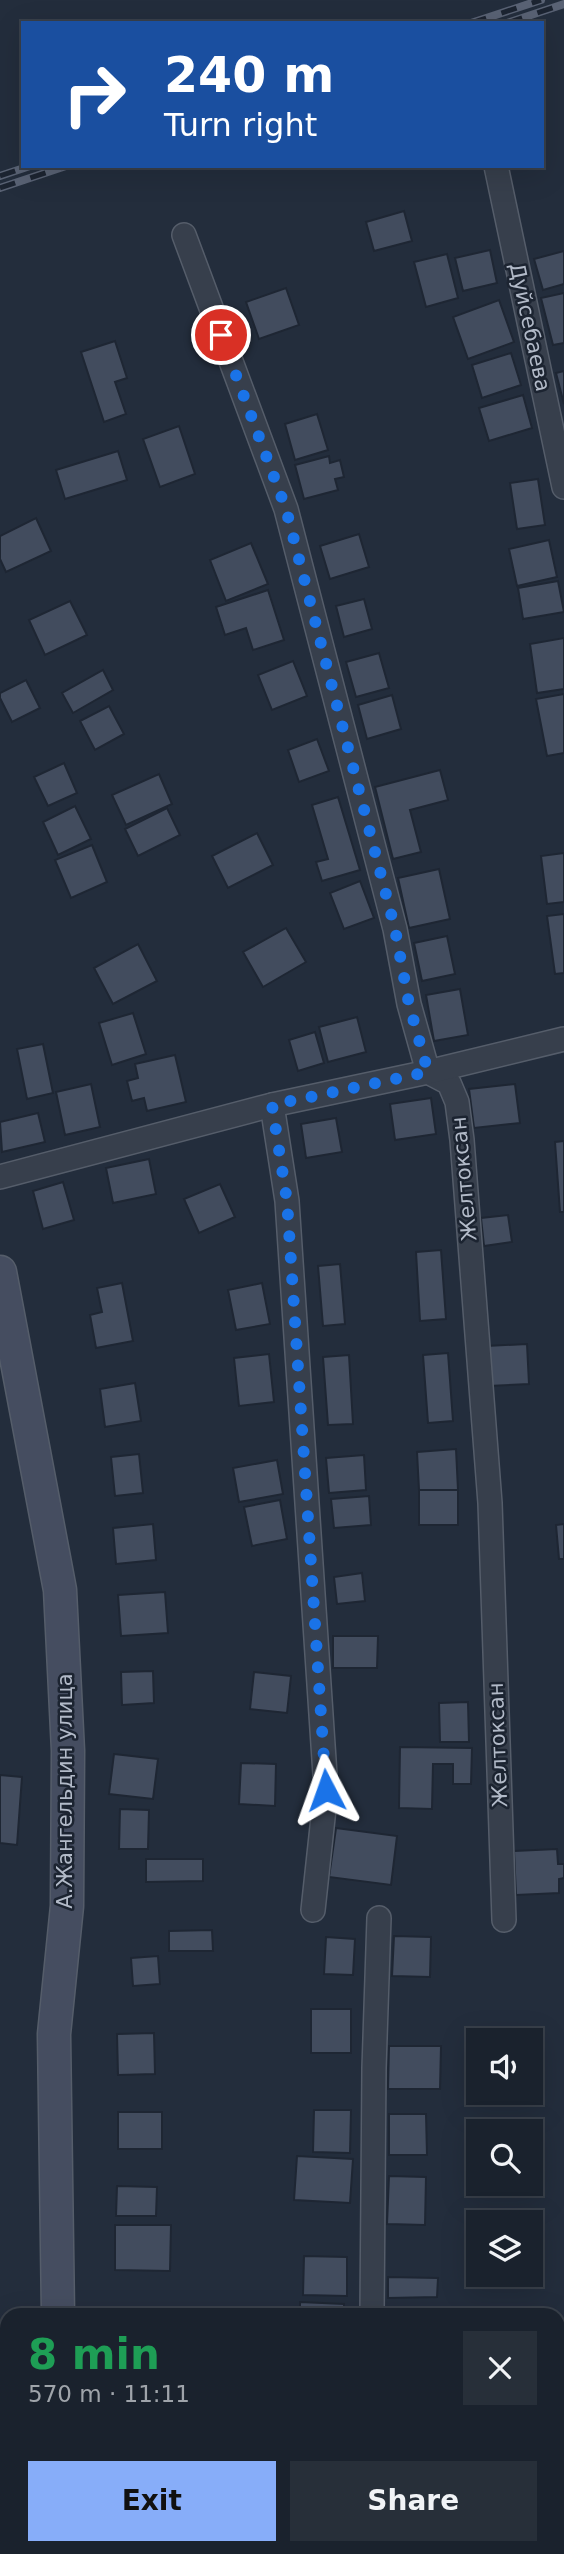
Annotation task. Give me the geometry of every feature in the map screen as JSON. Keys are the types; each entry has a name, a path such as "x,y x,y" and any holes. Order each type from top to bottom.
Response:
{"street":[{"name":"Дуйсебаева","path":"496,168 564,487"},
{"path":"184,235 286,509 395,929 409,1004 428,1072"},
{"path":"0,1177 272,1105 428,1072 564,1038"},
{"name":"Желтоксан","path":"428,1072 449,1083 457,1102 462,1140 490,1503 504,1920"},
{"path":"272,1105 287,1201 326,1790 313,1910"},
{"name":"А.Жангельдин улица","path":"0,1272 60,1590 68,1764 67,1906 54,2034 58,2308"},
{"path":"372,2308 374,2068 379,1918"}],"building":[{"path":"404,211 412,241 374,251 366,222"},
{"path":"490,250 497,283 463,291 455,258"},
{"path":"564,251 564,284 543,290 534,259"},
{"path":"447,254 458,298 426,307 414,262"},
{"path":"286,288 299,325 259,339 246,302"},
{"path":"564,293 564,343 553,345 541,298"},
{"path":"499,300 514,342 468,359 453,317"},
{"path":"115,341 127,378 115,382 126,414 104,422 81,352"},
{"path":"511,353 521,385 482,398 472,365"},
{"path":"564,371 564,404 556,373"},
{"path":"523,395 532,428 489,441 479,408"},
{"path":"317,414 328,450 295,460 285,424"},
{"path":"179,426 195,474 160,487 143,439"},
{"path":"118,451 127,480 65,499 56,470"},
{"path":"329,456 330,463 340,460 344,477 335,479 338,490 304,499 295,465"},
{"path":"538,479 545,525 517,529 510,483"},
{"path":"36,518 51,551 6,572 0,559 0,536"},
{"path":"359,534 369,567 330,579 320,546"},
{"path":"549,540 557,577 517,586 509,549"},
{"path":"251,543 268,584 226,601 210,560"},
{"path":"558,581 564,612 523,619 518,588"},
{"path":"268,590 284,640 253,650 246,628 225,635 216,607"},
{"path":"364,599 372,629 344,637 336,606"},
{"path":"70,601 87,635 45,655 29,620"},
{"path":"564,638 564,689 537,693 530,644"},
{"path":"379,653 389,688 356,697 346,662"},
{"path":"293,661 307,696 272,710 258,675"},
{"path":"103,670 113,690 73,713 62,693"},
{"path":"26,680 40,708 12,722 0,693"},
{"path":"564,694 564,753 547,756 536,699"},
{"path":"392,695 401,729 367,739 358,705"},
{"path":"109,706 124,734 95,750 80,721"},
{"path":"317,739 329,771 299,782 288,750"},
{"path":"64,763 77,793 48,806 34,777"},
{"path":"440,770 448,800 410,810 421,852 393,859 375,787"},
{"path":"159,774 172,804 126,825 112,795"},
{"path":"338,797 360,870 322,881 316,862 328,859 312,805"},
{"path":"75,806 91,839 58,855 43,822"},
{"path":"167,808 180,835 138,856 125,829"},
{"path":"257,833 273,865 228,888 212,856"},
{"path":"92,845 107,882 71,898 55,860"},
{"path":"564,853 564,902 547,904 541,856"},
{"path":"439,869 450,919 409,928 398,878"},
{"path":"360,881 374,918 344,929 330,893"},
{"path":"564,914 564,973 555,974 547,916"},
{"path":"286,928 306,962 263,987 243,952"},
{"path":"447,936 455,974 422,981 414,943"},
{"path":"138,944 157,981 113,1004 94,968"},
{"path":"460,989 468,1035 434,1041 426,995"},
{"path":"133,1013 146,1054 112,1065 99,1023"},
{"path":"357,1017 366,1052 328,1062 319,1027"},
{"path":"315,1032 324,1063 298,1071 289,1040"},
{"path":"43,1044 53,1093 27,1099 17,1049"},
{"path":"175,1055 186,1102 147,1111 144,1098 132,1101 127,1081 138,1078 135,1064"},
{"path":"91,1084 100,1127 65,1135 56,1092"},
{"path":"515,1084 520,1123 474,1128 469,1089"},
{"path":"431,1098 436,1134 395,1140 390,1104"},
{"path":"38,1113 45,1142 2,1152 0,1122"},
{"path":"336,1118 342,1152 306,1158 301,1124"},
{"path":"564,1141 564,1212 560,1212 555,1142"},
{"path":"149,1159 156,1194 113,1203 106,1168"},
{"path":"63,1182 74,1220 43,1229 33,1191"},
{"path":"220,1184 235,1217 199,1233 184,1199"},
{"path":"508,1215 512,1242 484,1246 481,1218"},
{"path":"441,1250 446,1319 420,1321 416,1252"},
{"path":"340,1264 345,1324 323,1326 318,1266"},
{"path":"122,1283 133,1341 96,1348 90,1315 102,1312 97,1288"},
{"path":"262,1283 270,1324 236,1330 228,1290"},
{"path":"527,1344 529,1384 488,1386 486,1346"},
{"path":"448,1353 453,1421 428,1423 423,1355"},
{"path":"269,1354 274,1402 239,1406 234,1358"},
{"path":"349,1355 353,1424 328,1425 323,1357"},
{"path":"135,1383 141,1421 105,1427 100,1389"},
{"path":"456,1449 458,1490 419,1490 417,1452"},
{"path":"139,1454 143,1493 115,1496 111,1457"},
{"path":"364,1455 366,1490 329,1493 326,1458"},
{"path":"277,1460 283,1494 239,1502 233,1468"},
{"path":"419,1490 458,1490 458,1525 419,1525"},
{"path":"369,1496 371,1525 334,1528 331,1499"},
{"path":"280,1500 287,1539 252,1546 244,1507"},
{"path":"153,1524 156,1560 116,1564 113,1528"},
{"path":"564,1524 564,1559 559,1559 556,1525"},
{"path":"362,1573 365,1601 337,1604 334,1577"},
{"path":"165,1592 168,1633 121,1636 118,1595"},
{"path":"333,1636 378,1636 377,1668 333,1668"},
{"path":"153,1671 154,1703 122,1705 121,1672"},
{"path":"254,1672 291,1676 287,1713 250,1709"},
{"path":"468,1702 469,1742 440,1742 439,1703"},
{"path":"400,1747 472,1748 471,1784 453,1784 453,1764 433,1764 432,1809 399,1808"},
{"path":"114,1754 158,1759 153,1799 109,1794"},
{"path":"241,1763 276,1764 275,1806 239,1804"},
{"path":"0,1775 22,1777 17,1845 0,1843"},
{"path":"120,1809 149,1810 148,1849 119,1849"},
{"path":"336,1828 397,1836 391,1885 329,1877"},
{"path":"557,1849 558,1864 564,1864 564,1878 559,1879 559,1893 516,1895 514,1851"},
{"path":"146,1859 203,1859 203,1881 146,1882"},
{"path":"212,1930 213,1951 169,1951 169,1931"},
{"path":"394,1936 431,1937 430,1977 392,1976"},
{"path":"326,1937 355,1939 353,1975 324,1974"},
{"path":"158,1956 160,1984 133,1986 131,1958"},
{"path":"311,2009 351,2009 351,2053 311,2053"},
{"path":"154,2033 155,2074 118,2075 117,2034"},
{"path":"389,2046 441,2046 440,2089 388,2089"},
{"path":"314,2110 351,2110 350,2153 313,2152"},
{"path":"118,2112 162,2112 162,2149 118,2149"},
{"path":"389,2114 426,2114 427,2155 389,2155"},
{"path":"297,2156 353,2159 350,2203 294,2200"},
{"path":"389,2176 426,2177 425,2225 387,2224"},
{"path":"117,2186 157,2187 156,2216 116,2216"},
{"path":"115,2225 171,2225 170,2271 115,2270"},
{"path":"304,2256 347,2257 347,2296 303,2295"},
{"path":"388,2277 438,2278 437,2297 388,2298"},
{"path":"300,2302 344,2304 344,2308 300,2308"}],"railway":[{"path":"477,21 541,0"},
{"path":"513,21 564,4"},
{"path":"0,176 24,168"},
{"path":"0,188 60,168"}],"route":[{"path":"221,335 286,509 395,929 409,1004 428,1072 272,1105 287,1201 326,1790"}]}
